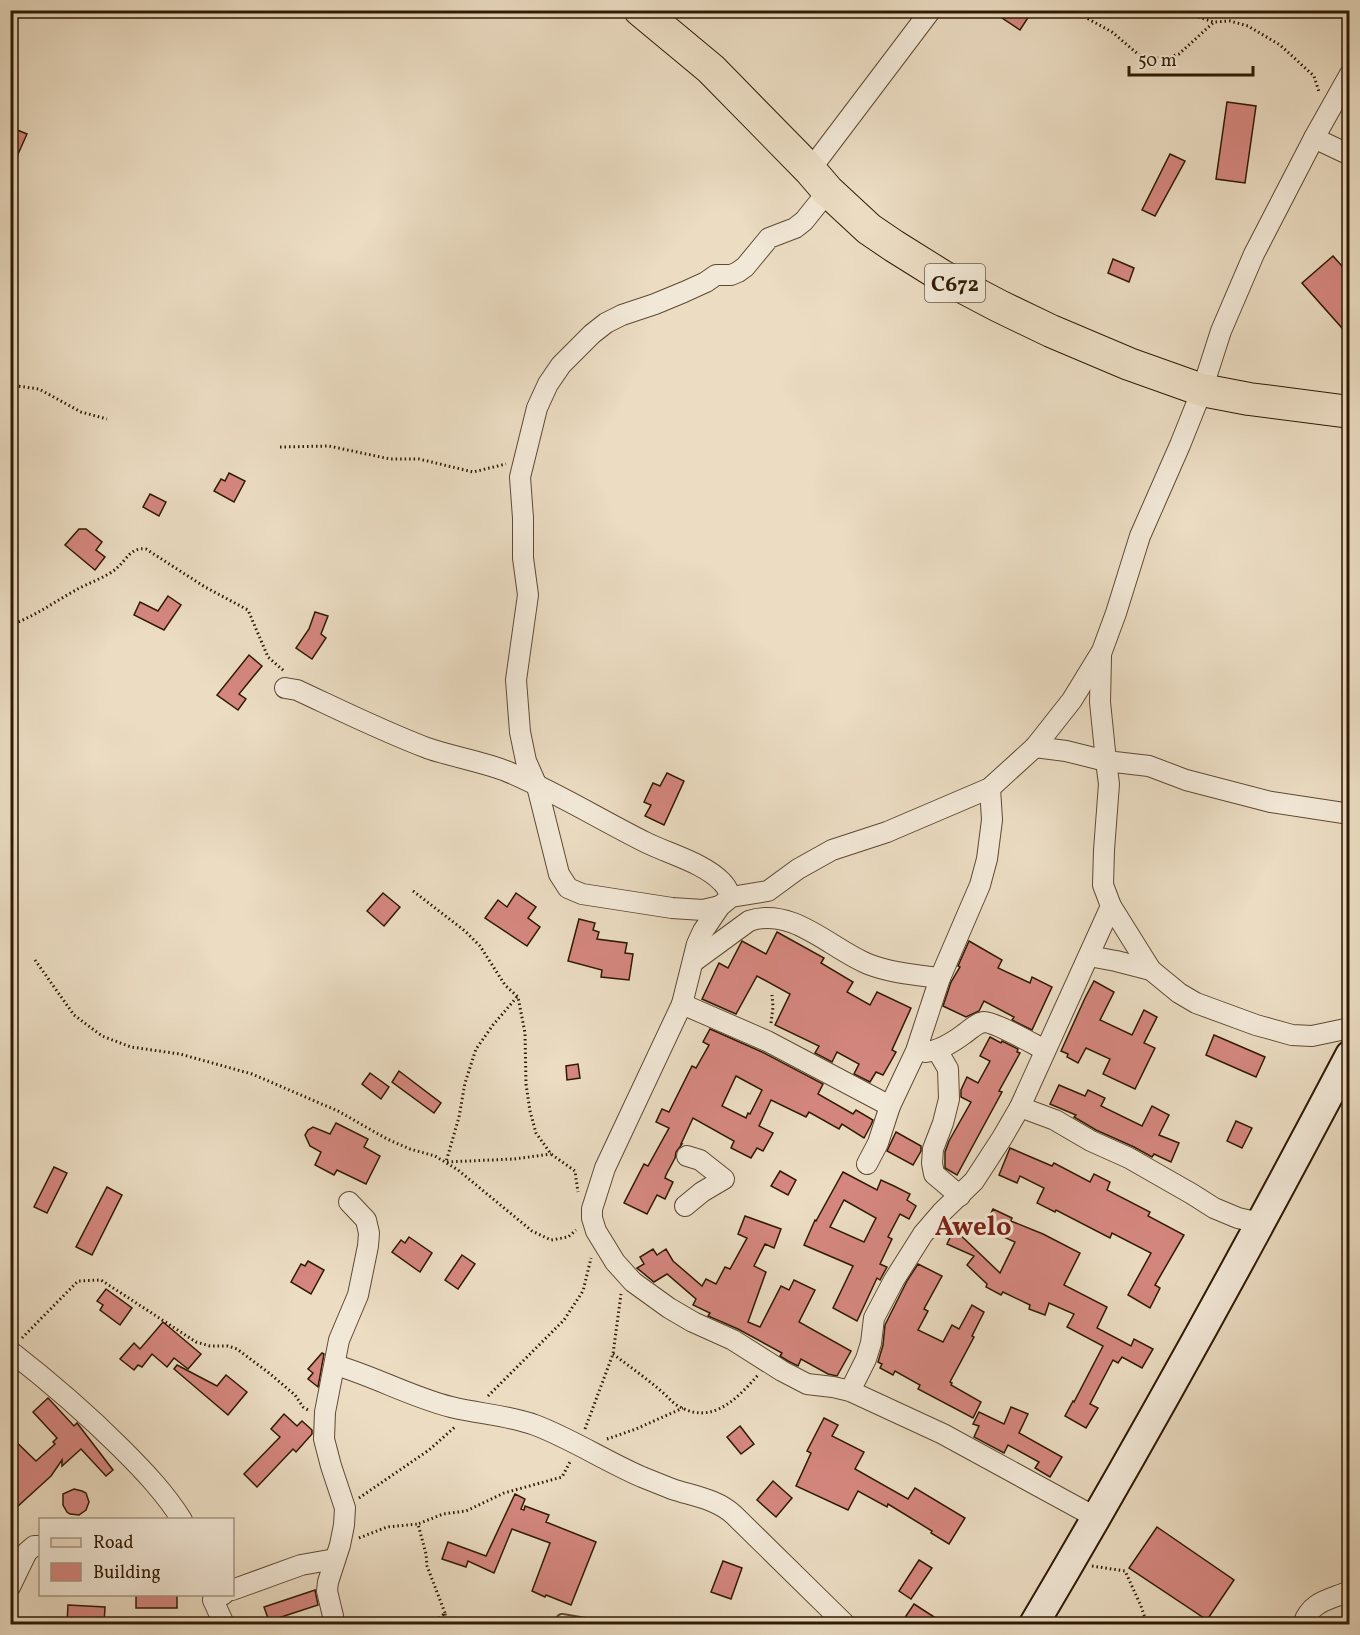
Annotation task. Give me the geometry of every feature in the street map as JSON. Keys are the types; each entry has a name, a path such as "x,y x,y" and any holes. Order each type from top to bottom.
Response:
{"main road":[{"name":"C672","path":"640,10 711,69 869,229 942,276 1051,332 1129,364 1202,390 1249,399 1350,412"}],"street":[{"path":"931,10 819,180 804,221 795,228 769,238 745,267 738,272 731,275 716,274 706,282 684,292 606,322 561,365 548,384 537,408 519,485 522,506 523,558 528,595 516,680 521,742 537,786 559,874 564,884 571,890 582,894 672,908 703,910 768,891 804,865 832,850 887,831 990,788 1035,747 1072,700 1102,651 1140,536 1180,445 1202,390 1221,331 1254,254 1325,117 1350,74"},
{"path":"1314,138 1350,155"},
{"path":"1102,651 1100,702 1109,784 1103,885 1111,906 1151,970 1196,1004 1256,1025 1293,1035 1311,1036 1350,1028"},
{"path":"284,679 297,690 388,733 431,749 488,764 576,804 643,841 699,866 722,882 726,902 703,931 697,944 682,1004 604,1168 594,1199 592,1209 594,1225 615,1262 624,1274 669,1308 733,1340 807,1384 850,1391 943,1434 1095,1517"},
{"path":"1035,747 1076,753 1106,761 1149,766 1186,780 1270,802 1350,814"},
{"path":"867,1164 878,1143 890,1106 916,1051 940,978 984,875 992,820 990,788"},
{"path":"850,1391 866,1359 874,1318 885,1296 923,1234 974,1181 1020,1107 1111,906"},
{"path":"693,962 749,921 767,917 782,919 804,928 866,963 890,971 940,978"},
{"path":"1089,956 1151,970"},
{"path":"682,1004 767,1041 890,1106"},
{"path":"916,1051 937,1050 984,1022 1045,1050"},
{"path":"937,1050 948,1069 949,1099 933,1149 932,1162 934,1174 960,1196"},
{"path":"1034,1624 1071,1563 1174,1378 1350,1055"},
{"path":"1020,1107 1055,1120 1129,1158 1214,1208 1238,1218 1260,1223"},
{"path":"685,1206 702,1192 724,1179 700,1160 687,1156"},
{"path":"333,1624 327,1591 329,1576 344,1525 345,1508 324,1439 325,1412 339,1340 358,1295 368,1246 368,1224 349,1202"},
{"path":"14,1347 115,1442 172,1504 181,1518"},
{"path":"335,1365 433,1401 472,1412 521,1420 579,1445 640,1476 725,1507 844,1624"},
{"path":"10,1587 17,1556 31,1547 39,1546"},
{"path":"234,1589 337,1552"},
{"path":"1302,1624 1315,1605 1350,1591"},
{"path":"216,1596 224,1624"}],"lane":[{"path":"562,1620 585,1624"}],"path":[{"path":"328,10 333,16"},
{"path":"1072,10 1112,32 1139,55 1163,59 1179,54 1214,22"},
{"path":"1163,10 1214,22 1230,21 1248,26 1280,45 1314,76 1325,117"},
{"path":"10,385 39,389 81,412 107,419"},
{"path":"280,447 329,446 390,459 419,459 473,472 499,465 523,465"},
{"path":"10,625 116,569 135,550 146,549 205,587 248,610 268,657 284,679"},
{"path":"413,891 465,931 480,946 505,985 518,997 525,1033 526,1083 536,1133 551,1154 575,1171 578,1197"},
{"path":"36,960 74,1015 102,1036 131,1047 180,1054 252,1074 338,1111 387,1139 446,1162 459,1170 532,1231 550,1240 568,1237 582,1224 594,1225 583,1291 564,1320 472,1412 429,1450 345,1508"},
{"path":"767,1041 773,1007 772,995"},
{"path":"446,1162 459,1117 465,1083 476,1049 493,1025 518,997"},
{"path":"446,1162 514,1159 551,1154"},
{"path":"337,1552 387,1527 418,1524 443,1514 466,1511 504,1493 562,1477 579,1445 613,1354 624,1274"},
{"path":"14,1347 78,1281 101,1280 196,1342 210,1346 228,1346 240,1351 295,1395 303,1407 311,1412 324,1439"},
{"path":"613,1354 674,1403 702,1414 710,1413 739,1396 769,1363"},
{"path":"579,1445 612,1438 683,1408"},
{"path":"418,1524 427,1566 445,1613 446,1624"},
{"path":"1071,1563 1125,1571 1147,1624"},
{"path":"432,1624 445,1613"}],"building":[{"path":"990,10 1033,10 1020,30"},
{"path":"1227,102 1256,106 1245,183 1216,179"},
{"path":"10,127 27,134 10,172"},
{"path":"1170,154 1185,161 1155,216 1142,210"},
{"path":"1333,256 1350,275 1350,337 1302,283"},
{"path":"1113,259 1134,268 1129,282 1108,273"},
{"path":"229,473 245,481 234,502 214,491 221,479 225,481"},
{"path":"150,494 166,502 159,516 143,507"},
{"path":"79,529 86,529 102,542 96,550 105,557 95,570 65,545"},
{"path":"168,596 181,605 164,630 134,615 140,602 158,611"},
{"path":"315,612 328,616 321,634 326,638 312,659 296,648 309,629"},
{"path":"249,655 262,666 239,694 246,699 238,710 217,695"},
{"path":"667,773 684,781 664,825 645,816 651,805 644,802 653,783 660,786"},
{"path":"383,893 400,907 384,926 367,911"},
{"path":"516,893 536,907 528,918 540,927 527,946 485,918 498,900 507,907"},
{"path":"579,919 595,923 593,930 599,932 597,939 627,943 625,953 633,954 629,980 601,977 602,970 568,961"},
{"path":"777,932 824,958 821,963 853,982 847,992 870,1005 877,992 911,1008 892,1050 896,1052 883,1075 876,1072 870,1082 854,1074 859,1064 837,1052 832,1062 815,1053 819,1046 775,1025 790,994 757,976 736,1014 702,999 719,963 728,968 742,941 766,954"},
{"path":"969,941 1002,960 998,968 1030,983 1032,977 1052,987 1032,1030 1012,1020 1014,1017 984,1001 979,1011 966,1017 943,1006"},
{"path":"1094,981 1114,992 1100,1020 1132,1035 1144,1010 1157,1017 1144,1043 1155,1048 1135,1089 1103,1074 1110,1059 1086,1048 1078,1063 1061,1051"},
{"path":"710,1029 762,1052 823,1084 818,1094 853,1114 856,1110 873,1120 864,1138 842,1124 839,1129 809,1112 806,1117 771,1100 759,1126 773,1133 763,1151 757,1148 751,1158 731,1148 734,1141 693,1118 666,1175 665,1178 673,1182 665,1199 657,1195 647,1214 624,1203 644,1164 648,1166 669,1128 656,1122 662,1109 669,1112 692,1066 696,1068 709,1045 703,1042","holes":["736,1076 762,1090 746,1118 722,1106"]},
{"path":"1214,1035 1265,1057 1256,1077 1206,1055"},
{"path":"990,1037 1018,1049 1017,1052 1020,1053 999,1091 1002,1092 957,1175 945,1168 945,1152 971,1102 961,1097 961,1090 967,1077 978,1083 990,1061 980,1056"},
{"path":"578,1064 580,1078 567,1080 566,1066"},
{"path":"399,1071 441,1103 434,1113 392,1082"},
{"path":"370,1073 389,1087 381,1099 362,1084"},
{"path":"1059,1085 1085,1096 1088,1090 1105,1098 1101,1106 1142,1126 1152,1106 1169,1115 1159,1135 1179,1143 1171,1162 1154,1154 1152,1157 1096,1130 1074,1117 1076,1115 1050,1104"},
{"path":"1236,1121 1252,1128 1242,1148 1227,1141"},
{"path":"336,1123 368,1139 364,1147 380,1156 366,1184 337,1170 334,1175 315,1165 321,1152 310,1146 305,1135 313,1127 330,1134"},
{"path":"896,1132 921,1146 921,1151 913,1165 887,1151"},
{"path":"1010,1148 1052,1166 1054,1163 1090,1182 1094,1174 1110,1182 1107,1190 1150,1212 1148,1216 1184,1235 1155,1285 1160,1288 1150,1308 1128,1295 1151,1253 1112,1233 1110,1238 1056,1210 1055,1212 1037,1203 1044,1188 1020,1176 1017,1183 999,1175"},
{"path":"54,1167 67,1173 47,1213 34,1207"},
{"path":"780,1171 796,1180 788,1195 771,1186"},
{"path":"843,1172 877,1190 881,1180 894,1186 910,1194 907,1200 916,1206 909,1219 900,1214 888,1237 892,1239 880,1264 887,1267 880,1280 877,1278 857,1321 833,1308 853,1266 804,1245","holes":["844,1200 876,1218 864,1242 830,1227"]},
{"path":"107,1187 122,1195 92,1255 76,1247"},
{"path":"993,1209 1012,1218 1011,1221 1080,1253 1064,1285 1107,1307 1097,1328 1131,1346 1134,1339 1153,1349 1142,1368 1122,1357 1118,1363 1113,1360 1090,1404 1098,1408 1086,1428 1065,1416 1103,1346 1067,1327 1074,1314 1049,1303 1045,1315 1029,1309 1030,1305 1003,1292 1001,1295 986,1287 987,1284 967,1265 974,1256 947,1244 954,1229 1000,1273 1015,1242 984,1228"},
{"path":"745,1216 781,1229 774,1248 765,1244 754,1266 766,1272 748,1322 760,1327 781,1286 789,1290 794,1280 815,1290 799,1322 851,1351 837,1376 828,1374 801,1359 798,1366 788,1361 780,1356 782,1353 708,1316 710,1313 693,1305 696,1299 667,1274 654,1282 637,1268 644,1264 640,1257 653,1249 657,1255 666,1249 673,1261 702,1286 706,1279 716,1284 725,1267 730,1269 747,1238 738,1234"},
{"path":"409,1237 432,1253 420,1272 392,1252 401,1240 405,1243"},
{"path":"462,1255 475,1264 458,1289 445,1280"},
{"path":"308,1261 324,1270 311,1294 291,1282 301,1264 305,1266"},
{"path":"918,1264 942,1276 924,1309 928,1311 918,1330 943,1342 952,1325 959,1329 972,1305 984,1312 972,1336 974,1337 950,1382 951,1385 981,1402 973,1418 918,1389 920,1385 895,1371 893,1375 880,1368 882,1364 878,1362 885,1325"},
{"path":"106,1289 132,1308 120,1325 100,1310 103,1305 97,1301"},
{"path":"163,1322 201,1354 188,1369 174,1358 167,1367 152,1354 142,1367 138,1365 134,1370 120,1359 134,1343 140,1349"},
{"path":"322,1353 324,1354 318,1387 308,1379 313,1373 308,1369"},
{"path":"177,1365 217,1386 226,1375 247,1392 228,1415 174,1369"},
{"path":"48,1398 74,1426 77,1423 113,1470 106,1476 81,1449 62,1466 62,1460 51,1476 18,1506 10,1501 10,1436 36,1461 55,1444 53,1442 57,1438 33,1412"},
{"path":"1011,1407 1028,1414 1019,1433 1062,1457 1050,1477 1035,1468 1039,1462 1008,1445 1004,1453 974,1437 979,1426 973,1424 979,1412 1004,1424"},
{"path":"284,1414 297,1426 302,1421 312,1430 312,1434 296,1452 293,1449 257,1487 244,1474 280,1437 271,1429"},
{"path":"824,1418 838,1425 832,1436 864,1452 855,1469 908,1499 915,1488 965,1518 949,1544 888,1504 887,1507 858,1491 848,1510 796,1486 811,1453 807,1451"},
{"path":"740,1426 754,1444 741,1454 727,1437"},
{"path":"773,1481 792,1498 776,1517 757,1500"},
{"path":"74,1489 86,1493 89,1502 86,1510 79,1515 70,1514 63,1505 63,1494"},
{"path":"515,1494 525,1499 521,1509 524,1510 525,1506 549,1515 546,1522 596,1542 571,1605 532,1591 550,1543 512,1529 494,1573 468,1561 466,1567 442,1559 448,1542 486,1556"},
{"path":"1157,1527 1234,1580 1207,1620 1129,1568"},
{"path":"919,1560 932,1568 911,1599 899,1591"},
{"path":"723,1561 742,1568 731,1599 711,1592"},
{"path":"315,1590 318,1605 269,1621 264,1607"},
{"path":"136,1596 177,1596 177,1608 136,1608"},
{"path":"914,1604 945,1624 913,1624 904,1619"},
{"path":"68,1605 105,1607 104,1624 67,1624"}],"district":[{"name":"Awelo","path":"973,1226"}]}
